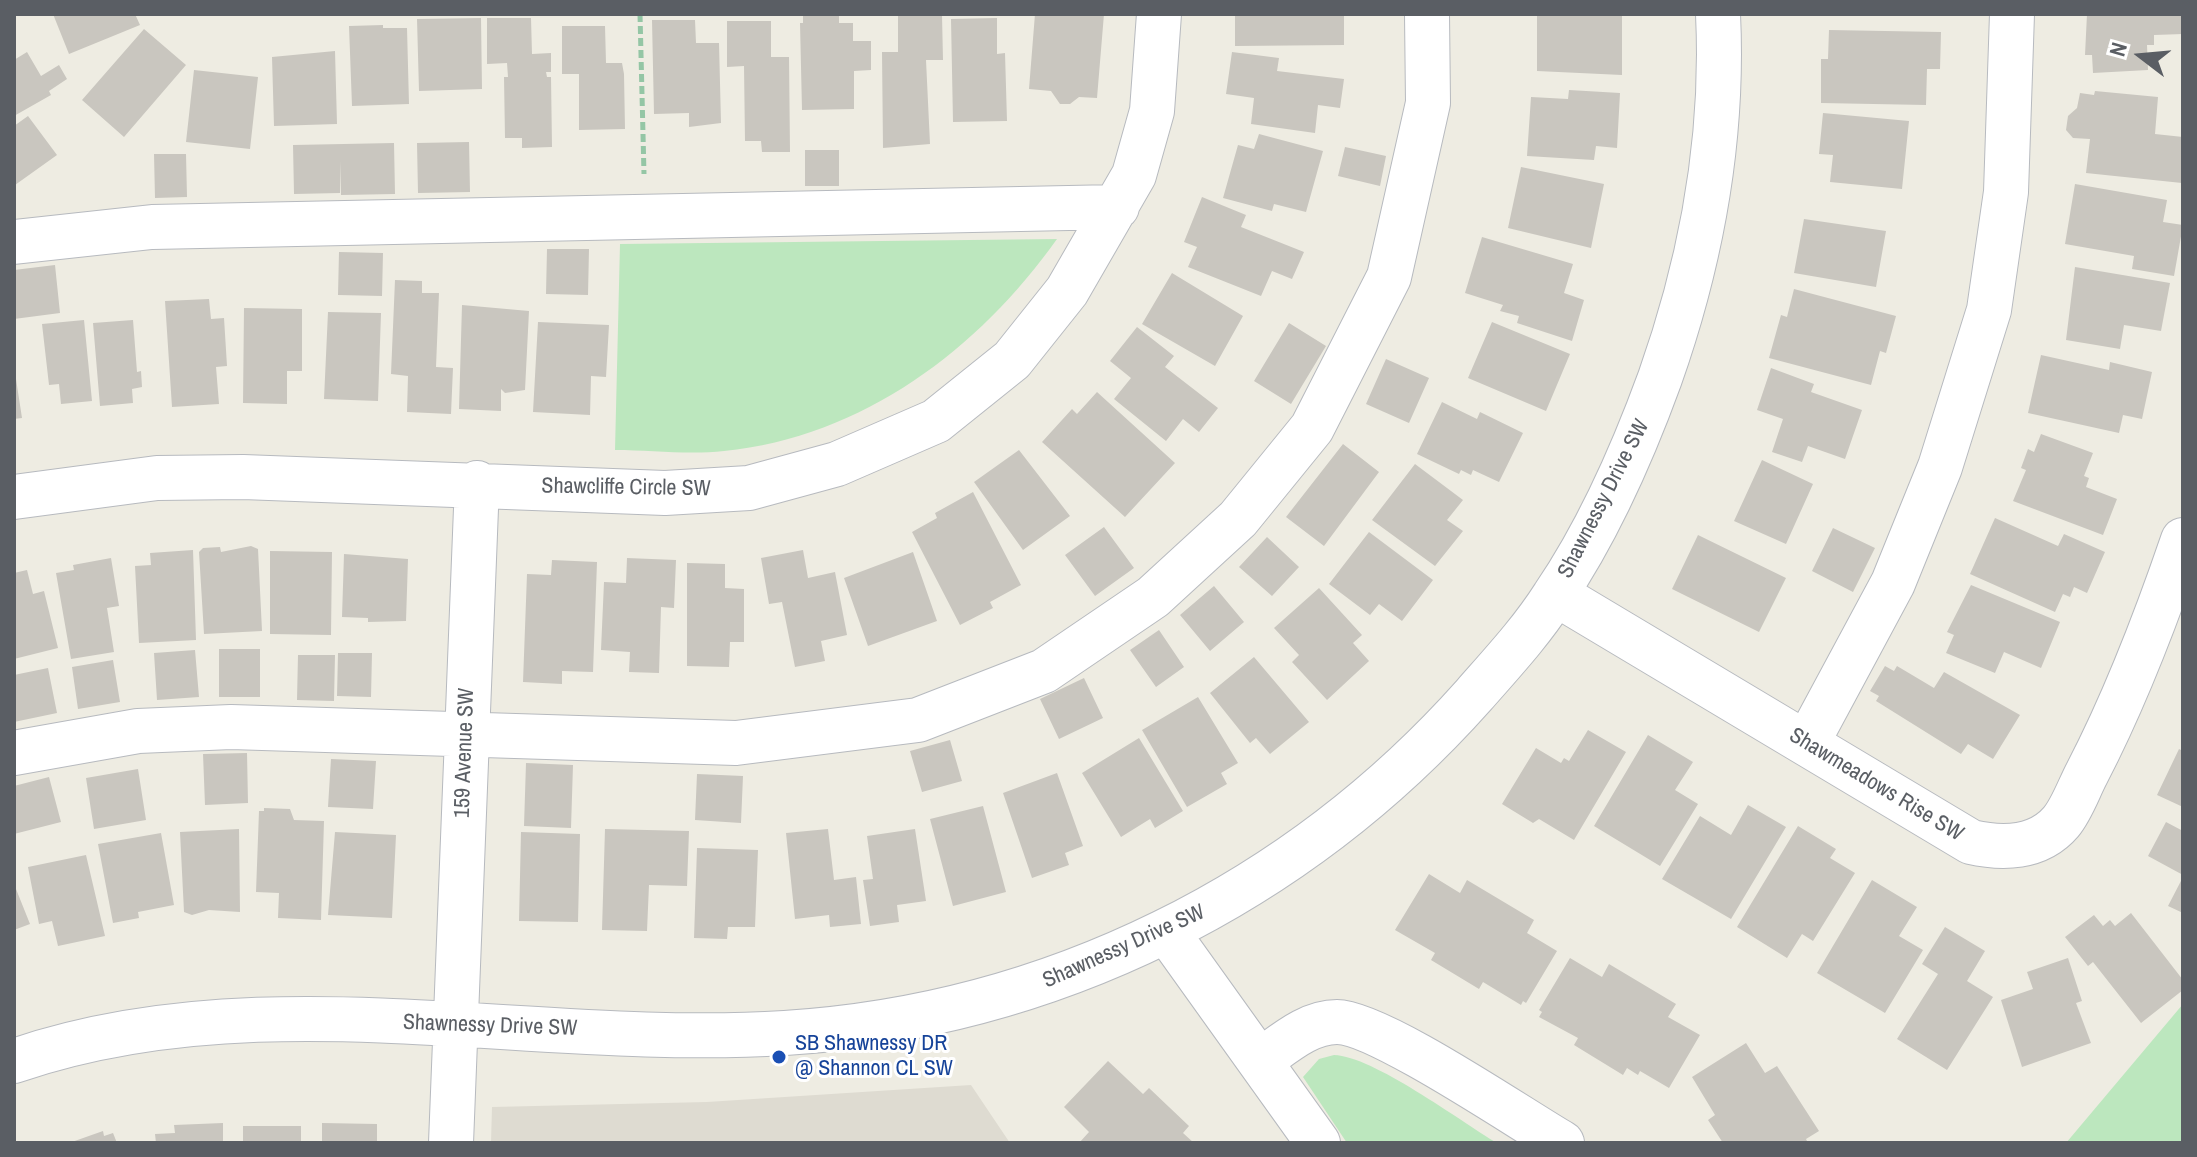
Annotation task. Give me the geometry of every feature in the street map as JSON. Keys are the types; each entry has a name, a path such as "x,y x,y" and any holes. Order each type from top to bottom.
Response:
{"street":[{"name":"Shawcliffe Circle SW","path":"14,497 157,478 477,483 665,493 749,488 837,464 936,421 1012,360 1067,291 1134,175 1152,111 1159,14"},
{"path":"14,753 138,731 231,727 736,743 918,720 1044,671 1153,597 1238,519 1312,428 1389,277 1428,103 1427,14"},
{"name":"Shawnessy Drive SW","path":"14,1061 118,1032 187,1023 285,1020 456,1023 691,1034 784,1033 891,1022 1019,992 1167,932 1214,908 1298,853 1366,801 1436,737 1516,647 1556,594 1613,489 1646,415 1677,330 1699,244 1714,147 1720,61 1718,14"},
{"path":"1807,743 1893,583 1940,467 1989,310 2006,192 2012,14"},
{"path":"14,242 152,227 1117,207"},
{"name":"159 Avenue SW","path":"451,1143 477,483"},
{"name":"Shawmeadows Rise SW","path":"1556,594 1971,842 2015,847 2039,838 2061,822 2099,749 2157,615 2183,540"},
{"path":"1167,932 1318,1143"},
{"path":"1261,1060 1305,1030 1338,1022 1382,1035 1562,1143"}],"path":[{"path":"640,14 646,215"}],"shaded area":[{"path":"971,1085 1010,1143 491,1143 492,1107 707,1102"}],"green space":[{"path":"1057,239 992,317 954,351 870,407 824,427 775,442 724,451 615,450 620,244"},
{"path":"2183,1004 2183,1143 2066,1143"},
{"path":"1334,1055 1351,1058 1393,1077 1497,1143 1347,1143 1303,1077 1319,1059"}],"building":[{"path":"53,14 135,14 140,25 69,54"},
{"path":"803,14 839,14 839,23 853,23 853,41 871,41 871,70 854,71 854,109 802,110 800,23 803,23"},
{"path":"1035,14 1104,14 1097,98 1079,97 1070,104 1060,104 1051,91 1029,89"},
{"path":"1235,14 1344,14 1344,45 1235,46"},
{"path":"1537,14 1622,14 1622,75 1537,71"},
{"path":"2087,14 2183,14 2183,34 2154,35 2154,45 2147,45 2148,70 2093,73 2092,55 2085,55"},
{"path":"942,15 943,60 926,60 930,144 883,148 882,52 898,52 898,16"},
{"path":"481,18 482,89 419,91 417,19"},
{"path":"487,18 531,18 532,54 551,53 551,72 546,72 547,77 551,77 552,147 522,148 522,138 505,138 504,77 508,77 507,63 487,64"},
{"path":"997,18 997,54 1005,53 1007,121 953,122 951,19"},
{"path":"652,20 695,20 696,43 719,43 721,123 689,127 689,113 654,114"},
{"path":"727,21 771,21 771,57 789,57 790,152 762,152 761,141 745,141 744,66 727,67"},
{"path":"383,25 383,28 407,28 409,104 352,106 349,26"},
{"path":"562,26 605,26 606,63 622,63 625,129 579,130 579,74 562,74"},
{"path":"144,29 186,65 124,137 82,100"},
{"path":"1829,30 1941,32 1940,69 1927,69 1926,105 1821,103 1821,59 1828,59"},
{"path":"335,51 337,124 274,126 272,57"},
{"path":"27,52 41,76 59,65 67,79 49,91 51,95 14,116 14,60"},
{"path":"1232,52 1279,58 1277,71 1344,79 1340,108 1318,105 1315,133 1251,124 1254,98 1226,94"},
{"path":"194,70 258,77 250,149 186,142"},
{"path":"1569,90 1620,93 1617,148 1596,146 1594,160 1527,156 1531,97 1568,99"},
{"path":"2095,91 2158,97 2155,134 2183,137 2182,183 2086,173 2090,139 2073,138 2066,130 2068,116 2077,108 2080,93 2094,95"},
{"path":"1823,113 1909,121 1902,189 1830,182 1833,155 1819,154"},
{"path":"28,116 57,155 15,185 14,126"},
{"path":"1259,134 1323,151 1306,212 1274,204 1272,211 1223,198 1238,145 1254,149"},
{"path":"469,142 470,192 418,193 417,143"},
{"path":"394,143 395,194 341,195 340,161 340,193 294,194 293,145"},
{"path":"1345,147 1386,156 1380,186 1338,176"},
{"path":"805,150 839,150 839,186 805,186"},
{"path":"154,154 186,154 187,197 155,198"},
{"path":"1521,167 1604,184 1591,248 1508,228"},
{"path":"2075,184 2167,200 2163,222 2183,225 2174,276 2132,269 2134,256 2065,244"},
{"path":"1202,197 1246,215 1241,227 1304,252 1292,279 1272,271 1261,296 1188,267 1197,247 1184,242"},
{"path":"1804,219 1886,231 1876,287 1794,273"},
{"path":"1482,237 1573,264 1564,293 1584,300 1572,341 1517,323 1519,316 1500,311 1503,305 1465,293"},
{"path":"547,249 589,249 588,295 546,294"},
{"path":"339,252 383,253 382,296 338,295"},
{"path":"55,265 60,313 14,319 14,270"},
{"path":"2075,267 2170,283 2161,331 2124,325 2120,349 2066,340"},
{"path":"1172,273 1243,316 1215,366 1142,324"},
{"path":"395,280 422,281 422,293 439,293 436,367 453,368 451,414 407,412 408,376 391,374"},
{"path":"1794,289 1896,316 1886,353 1880,351 1871,385 1769,358 1781,315 1787,317"},
{"path":"209,299 211,319 224,318 227,366 216,367 219,404 172,407 165,301"},
{"path":"462,305 529,311 525,390 505,393 501,389 501,411 459,409"},
{"path":"244,308 302,309 302,371 287,371 287,404 243,403"},
{"path":"328,312 381,313 378,401 324,399"},
{"path":"84,320 92,401 61,404 59,384 49,385 42,324"},
{"path":"133,320 137,372 141,371 142,387 132,389 133,403 100,406 93,323"},
{"path":"538,322 609,325 606,377 591,376 590,415 533,412"},
{"path":"1492,322 1570,354 1546,411 1468,378"},
{"path":"1289,323 1326,346 1291,404 1254,381"},
{"path":"1137,327 1174,356 1165,367 1218,408 1199,432 1183,419 1166,441 1114,399 1131,378 1110,361"},
{"path":"2041,355 2109,370 2110,362 2152,372 2142,419 2123,415 2119,433 2028,413"},
{"path":"1386,359 1429,378 1409,423 1366,404"},
{"path":"1771,368 1814,384 1811,392 1862,410 1845,459 1808,446 1802,462 1772,452 1783,419 1757,410"},
{"path":"14,380 22,418 14,419"},
{"path":"1097,392 1175,463 1125,517 1042,442 1072,409 1077,414"},
{"path":"1442,402 1477,419 1480,412 1523,433 1499,482 1473,470 1471,475 1461,470 1459,474 1417,454"},
{"path":"2041,434 2093,453 2084,476 2089,478 2086,487 2117,499 2103,535 2013,501 2026,470 2021,468 2028,449 2034,452"},
{"path":"1343,444 1379,472 1324,546 1286,517"},
{"path":"1019,450 1070,516 1023,550 974,482"},
{"path":"1762,460 1813,484 1786,544 1734,521"},
{"path":"1415,464 1463,500 1447,520 1463,531 1435,566 1372,520"},
{"path":"973,492 1021,585 990,602 993,608 960,625 912,532 937,518 935,513"},
{"path":"1995,518 2058,546 2064,534 2105,552 2087,593 2074,587 2070,597 2063,594 2055,612 1970,574"},
{"path":"1104,527 1134,568 1095,596 1065,555"},
{"path":"1833,528 1875,548 1853,592 1812,571"},
{"path":"1369,532 1433,580 1402,621 1379,604 1370,615 1329,584"},
{"path":"1698,535 1786,578 1759,632 1672,589"},
{"path":"1267,537 1299,567 1272,596 1239,567"},
{"path":"251,546 258,549 262,631 204,634 199,552 203,548 220,547 221,552"},
{"path":"193,550 196,640 139,643 135,566 151,565 150,553"},
{"path":"803,550 808,578 835,572 847,635 821,641 825,661 795,667 782,602 769,604 761,558"},
{"path":"270,551 332,552 331,635 270,634"},
{"path":"913,552 937,621 868,646 844,578"},
{"path":"344,554 408,559 406,621 368,622 368,618 342,617"},
{"path":"111,558 119,606 107,608 114,652 71,659 56,573 74,570 73,565"},
{"path":"627,558 676,560 674,608 661,607 659,673 629,672 630,652 601,650 604,582 626,583"},
{"path":"552,560 597,562 593,672 562,671 562,684 523,682 527,574 551,575"},
{"path":"687,563 725,564 725,588 744,589 744,642 730,642 729,667 687,666"},
{"path":"27,570 33,594 44,591 58,648 14,659 14,573"},
{"path":"1971,585 2060,622 2041,668 2004,652 1995,673 1946,653 1954,635 1947,632"},
{"path":"1214,586 1244,622 1210,651 1180,615"},
{"path":"1319,588 1362,635 1353,643 1369,661 1327,700 1292,662 1299,655 1274,628"},
{"path":"1159,630 1184,667 1156,687 1130,650"},
{"path":"219,649 260,649 260,697 219,697"},
{"path":"195,650 199,697 157,700 154,653"},
{"path":"338,653 372,653 371,697 337,696"},
{"path":"298,655 335,655 334,701 297,700"},
{"path":"1254,657 1309,722 1270,754 1256,738 1250,743 1210,693"},
{"path":"113,660 120,702 78,709 72,667"},
{"path":"1885,666 1894,671 1897,666 1934,688 1944,672 2020,715 1993,759 1968,744 1961,754 1876,701 1879,696 1870,691"},
{"path":"48,668 57,713 14,722 14,675"},
{"path":"1084,678 1103,718 1059,739 1040,699"},
{"path":"1198,697 1238,763 1221,773 1227,784 1187,807 1142,730"},
{"path":"1588,730 1626,752 1574,840 1539,819 1533,823 1502,804 1536,748 1561,763 1564,758 1569,761"},
{"path":"1648,735 1693,762 1675,790 1698,804 1660,866 1594,826"},
{"path":"1139,738 1183,811 1155,828 1150,819 1121,837 1082,773"},
{"path":"950,740 962,781 922,792 910,751"},
{"path":"2179,749 2183,751 2183,807 2157,795"},
{"path":"247,753 248,803 205,805 203,754"},
{"path":"331,759 376,761 373,809 328,807"},
{"path":"526,763 573,765 571,828 524,826"},
{"path":"138,769 146,820 94,829 86,778"},
{"path":"1057,773 1083,846 1065,853 1069,865 1032,878 1003,793"},
{"path":"697,774 743,776 741,823 695,820"},
{"path":"49,777 61,822 14,834 14,786"},
{"path":"1748,805 1786,827 1731,919 1662,879 1700,816 1731,835"},
{"path":"983,806 1006,892 953,906 930,819"},
{"path":"264,808 290,809 294,820 324,821 321,920 278,918 279,893 256,892 259,811 264,811"},
{"path":"2166,822 2183,831 2183,875 2148,856"},
{"path":"1798,826 1836,849 1830,858 1855,873 1813,941 1802,934 1787,958 1737,927"},
{"path":"239,829 240,912 209,910 192,915 184,912 180,832"},
{"path":"605,829 689,831 687,886 649,885 647,931 602,930"},
{"path":"828,829 834,880 856,877 861,924 830,927 829,915 795,919 786,833"},
{"path":"915,829 926,901 897,905 899,922 870,926 863,880 873,879 867,836"},
{"path":"335,832 396,835 392,918 328,915"},
{"path":"521,832 580,834 578,922 519,921"},
{"path":"161,833 174,905 138,912 139,918 113,923 98,844"},
{"path":"697,848 758,850 755,927 728,927 727,939 694,938"},
{"path":"86,855 105,936 58,946 52,921 39,924 28,867"},
{"path":"1429,874 1460,893 1467,880 1534,920 1527,933 1557,951 1526,1003 1523,1001 1521,1005 1483,982 1479,989 1431,960 1435,953 1395,930"},
{"path":"2183,877 2183,913 2168,906"},
{"path":"1872,880 1917,907 1899,936 1923,950 1885,1013 1817,973"},
{"path":"14,884 30,924 14,930"},
{"path":"2131,913 2183,980 2183,990 2141,1023 2093,962 2088,966 2065,937 2094,915 2103,926 2110,920 2115,926"},
{"path":"1945,927 1985,951 1967,981 1993,997 1947,1070 1897,1039 1938,974 1922,964"},
{"path":"1570,958 1602,977 1609,964 1676,1004 1668,1017 1700,1035 1669,1088 1640,1071 1638,1075 1627,1068 1623,1075 1574,1045 1578,1038 1539,1017 1542,1012 1539,1010"},
{"path":"2068,958 2082,1001 2076,1003 2091,1043 2022,1067 2001,1000 2033,989 2027,972"},
{"path":"1746,1043 1765,1073 1777,1066 1819,1131 1806,1139 1808,1143 1723,1143 1708,1120 1715,1115 1692,1077"},
{"path":"1108,1061 1143,1094 1149,1088 1189,1126 1183,1133 1194,1143 1079,1143 1089,1132 1064,1107"},
{"path":"223,1123 223,1143 156,1143 155,1134 175,1133 174,1125"},
{"path":"322,1123 377,1124 377,1143 322,1143"},
{"path":"243,1126 301,1126 301,1143 243,1143"},
{"path":"103,1131 104,1136 113,1133 117,1143 69,1143"}],"place":[{"name":"SB Shawnessy DR @ Shannon CL SW","path":"779,1057"}]}
